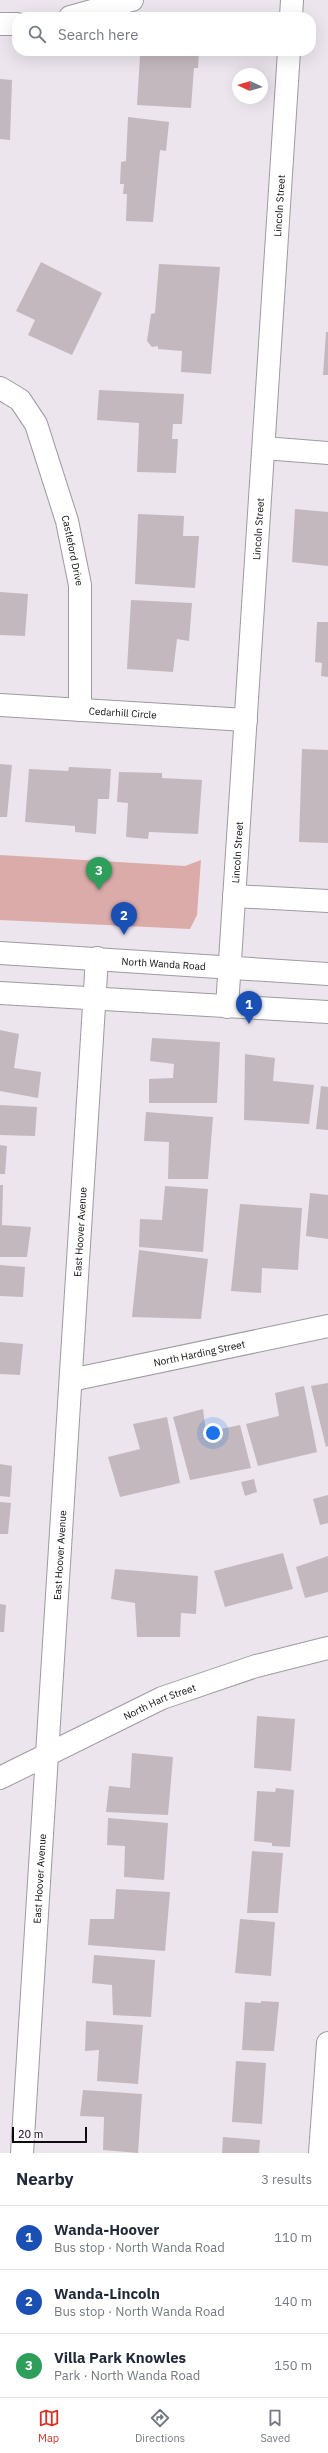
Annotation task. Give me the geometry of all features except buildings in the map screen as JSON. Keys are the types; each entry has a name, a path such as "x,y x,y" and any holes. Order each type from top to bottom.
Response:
{"street":[{"path":"88,12 132,0"},
{"path":"291,12 292,0"},
{"path":"0,24 12,24"},
{"name":"Lincoln Street","path":"227,1006 289,56"},
{"name":"Castleford Drive","path":"0,388 20,400 38,431 67,521 80,585 80,710"},
{"path":"264,448 328,453"},
{"name":"Cedarhill Circle","path":"0,705 246,720"},
{"path":"234,896 328,901"},
{"name":"North Wanda Road","path":"0,953 97,958 328,974"},
{"name":"East Hoover Avenue","path":"22,2153 97,958"},
{"path":"0,992 328,1012"},
{"name":"North Harding Street","path":"71,1380 328,1326"},
{"name":"North Hart Street","path":"0,1778 162,1698 256,1666 328,1648"},
{"path":"320,2153 328,2043"}],"shaded area":[{"path":"0,855 185,866 201,860 197,915 190,929 0,920"}],"place":[{"name":"Villa Park Knowles","path":"99,890"},
{"name":"Wanda-Lincoln","path":"124,935"},
{"name":"Wanda-Hoover","path":"249,1024"}]}
